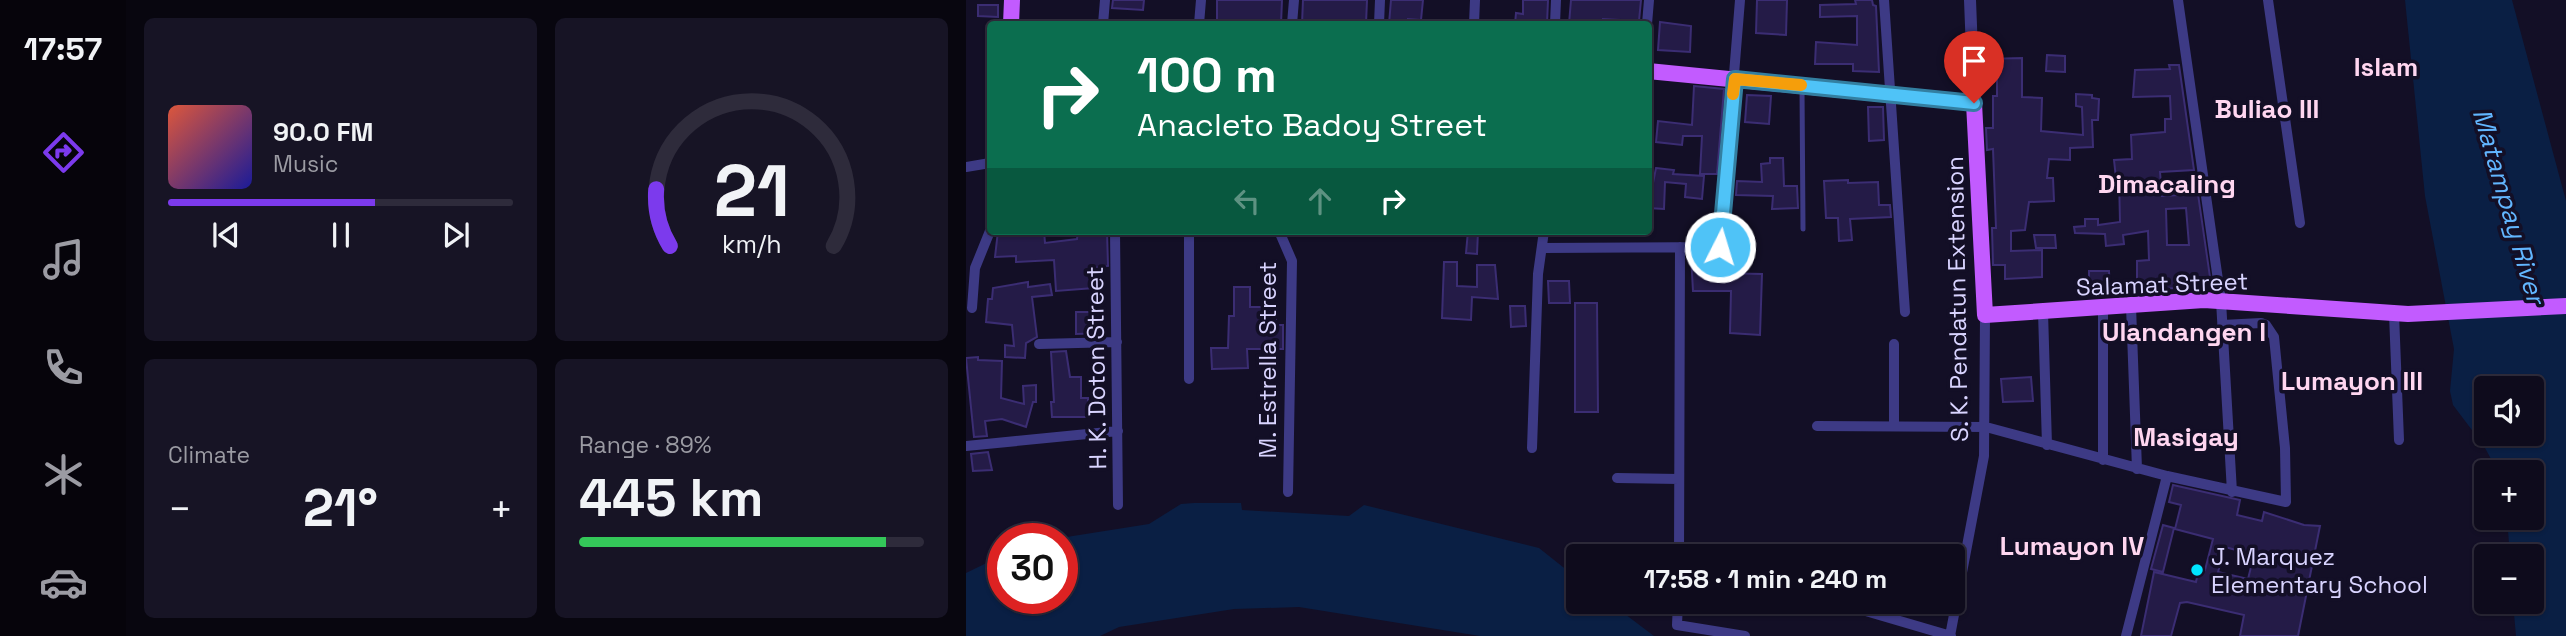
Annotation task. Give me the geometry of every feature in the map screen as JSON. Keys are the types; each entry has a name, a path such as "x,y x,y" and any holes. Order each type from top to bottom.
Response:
{"main road":[{"path":"1011,21 1012,0"},
{"path":"1652,71 1974,103"},
{"name":"S. K. Pendatun Extension","path":"1974,103 1985,315"},
{"name":"Salamat Street","path":"1985,315 2221,301 2394,314 2566,306"}],"street":[{"path":"1103,21 1105,0"},
{"path":"1199,21 1201,0"},
{"path":"1292,21 1294,0"},
{"path":"1379,21 1380,0"},
{"path":"1474,21 1475,0"},
{"path":"1555,21 1556,0"},
{"path":"1647,21 1648,0"},
{"path":"1544,248 1720,247 1740,0"},
{"path":"1884,0 1905,312"},
{"name":"S. K. Pendatun Extension","path":"1970,0 1974,103"},
{"path":"2178,0 2221,301 2232,492"},
{"path":"2268,0 2300,223"},
{"path":"966,167 987,164"},
{"path":"972,308 975,268 988,235"},
{"name":"H. K. Doton Street","path":"1115,235 1118,505"},
{"path":"1189,235 1189,379"},
{"name":"M. Estrella Street","path":"1281,235 1292,261 1288,492"},
{"path":"1532,448 1538,274 1544,235"},
{"path":"1679,544 1680,247"},
{"path":"2131,306 2137,469"},
{"path":"2103,460 2104,308"},
{"path":"2043,312 2048,445"},
{"path":"2394,314 2399,440"},
{"name":"S. K. Pendatun Extension","path":"1951,636 1977,500 1986,427 1985,315"},
{"path":"1817,426 1986,427 2167,477 2286,502 2285,448 2275,344 2271,330 2261,323 2222,325"},
{"path":"1040,344 1117,342"},
{"path":"1894,344 1894,426"},
{"path":"966,446 1118,431"},
{"path":"2126,636 2167,477"},
{"path":"1617,478 1679,479"},
{"path":"1677,614 1677,625 1745,636"},
{"path":"1876,614 1951,636"}],"lane":[{"path":"1802,85 1803,229"}],"water":[{"name":"Matampay River","path":"2405,0 2512,0 2566,201 2566,636 2516,636 2514,614 2544,614 2544,544 2509,544 2508,530 2544,530 2544,460 2492,460 2484,446 2544,446 2544,376 2474,376 2474,433 2453,405 2450,391 2454,349 2425,196"},
{"path":"1241,503 1242,510 1349,516 1364,505 1539,548 1566,569 1566,614 1625,614 1654,636 1480,636 1299,607 1234,609 1119,627 1100,636 966,636 966,573 987,563 987,614 1078,614 1078,535 1149,524 1181,504"}],"building":[{"path":"1113,0 1144,0 1143,10 1112,8"},
{"path":"1217,0 1282,0 1281,21 1217,21"},
{"path":"1303,0 1367,0 1366,21 1302,21"},
{"path":"1391,0 1423,0 1421,20 1389,21"},
{"path":"1523,0 1548,0 1547,21 1515,21 1516,13 1523,14"},
{"path":"1571,0 1641,0 1639,21 1569,21"},
{"path":"1757,0 1787,0 1786,35 1756,33"},
{"path":"1855,0 1872,0 1876,6 1879,72 1853,71 1853,64 1815,64 1816,42 1857,45 1857,16 1820,17 1820,5 1856,4"},
{"path":"978,5 998,5 998,17 978,16"},
{"path":"1660,22 1691,26 1690,52 1658,50"},
{"path":"2047,55 2065,56 2065,72 2046,71"},
{"path":"2022,58 2022,97 2042,98 2041,131 2083,135 2082,107 2076,106 2076,94 2092,95 2092,98 2099,99 2098,120 2092,120 2093,147 2070,148 2070,160 2049,159 2047,178 2053,178 2054,201 2029,202 2025,230 2011,231 2011,251 2042,250 2042,277 2005,279 2005,265 1993,265 1992,228 1996,228 1993,149 1987,150 1986,128 1993,128 1993,96 1997,96 1997,78 1990,78 1990,72 1985,72 1985,59"},
{"path":"2169,65 2179,65 2194,170 2160,172 2162,196 2198,194 2210,277 2191,279 2192,287 2160,289 2160,285 2137,286 2137,261 2149,260 2148,231 2123,235 2124,244 2106,246 2105,234 2075,233 2074,227 2085,226 2085,219 2098,219 2098,225 2120,222 2119,178 2116,178 2114,160 2132,159 2131,135 2165,132 2165,119 2171,119 2170,96 2133,97 2135,70 2170,69","holes":["2186,208 2189,245 2167,245 2166,209"]},
{"path":"1694,86 1724,89 1717,174 1700,174 1702,136 1683,136 1682,145 1656,142 1658,121 1692,125"},
{"path":"1747,95 1771,96 1769,124 1745,122"},
{"path":"1868,107 1883,107 1884,140 1869,141"},
{"path":"1770,158 1783,158 1784,186 1797,186 1798,208 1772,209 1773,196 1736,195 1737,181 1762,182 1761,164 1770,163"},
{"path":"1656,168 1674,170 1673,174 1704,176 1702,199 1685,197 1686,184 1665,182 1664,209 1652,208"},
{"path":"1848,180 1848,183 1878,182 1879,205 1890,205 1891,217 1850,219 1852,240 1839,241 1838,218 1826,218 1824,181"},
{"path":"998,235 1044,235 1045,243 1077,239 1078,235 1107,235 1108,266 1093,268 1099,279 1094,288 1056,291 1054,260 1016,262 1016,256 995,257"},
{"path":"1468,235 1478,235 1477,254 1466,253"},
{"path":"2034,235 2055,235 2056,248 2036,248"},
{"path":"1691,255 1714,255 1714,273 1762,274 1760,335 1730,333 1731,291 1693,291"},
{"path":"1444,262 1457,262 1457,286 1477,287 1477,265 1495,265 1498,299 1472,297 1471,320 1442,318"},
{"path":"2089,271 2109,271 2110,293 2089,294"},
{"path":"1548,281 1569,281 1570,303 1549,303"},
{"path":"1028,282 1028,287 1050,284 1052,295 1032,297 1037,337 1026,343 1025,358 1005,357 1005,345 1014,346 1012,325 986,322 988,299 992,299 993,288"},
{"path":"1234,287 1250,287 1250,307 1272,307 1272,314 1276,314 1276,325 1283,325 1283,349 1247,349 1248,368 1212,369 1211,348 1228,348 1229,316 1234,316"},
{"path":"1575,303 1597,303 1598,412 1575,412"},
{"path":"1510,306 1525,306 1526,326 1511,327"},
{"path":"1076,312 1102,312 1103,333 1076,334"},
{"path":"1066,351 1070,377 1081,377 1081,398 1088,398 1088,417 1052,417 1051,402 1054,402 1051,352"},
{"path":"978,357 978,360 1002,361 1001,398 1024,404 1023,386 1036,385 1036,402 1033,402 1026,427 1002,419 985,421 987,436 974,437 966,358"},
{"path":"2031,377 2033,401 2003,402 2001,379"},
{"path":"988,452 992,470 973,471 971,454"},
{"path":"2173,485 2240,500 2237,515 2262,521 2264,512 2304,525 2320,526 2298,636 2240,636 2244,615 2187,602 2180,603 2171,636 2141,636 2154,572 2196,582 2199,568 2205,570 2213,539 2175,529 2181,505 2169,502","holes":["2225,547 2254,555 2248,579 2218,572"]},
{"path":"2163,525 2174,528 2163,572 2151,569"}],"slow traffic":[{"path":"1733,94 1735,79 1801,85"}],"place":[{"name":"J. Marquez Elementary School","path":"2197,570"}],"district":[{"name":"Islam","path":"2386,67"},
{"name":"Buliao III","path":"2267,109"},
{"name":"Dimacaling","path":"2167,184"},
{"name":"Ulandangen I","path":"2184,332"},
{"name":"Lumayon III","path":"2352,381"},
{"name":"Masigay","path":"2186,437"},
{"name":"Lumayon IV","path":"2072,546"}],"route":[{"path":"1720,247 1735,79 1974,103"}]}
